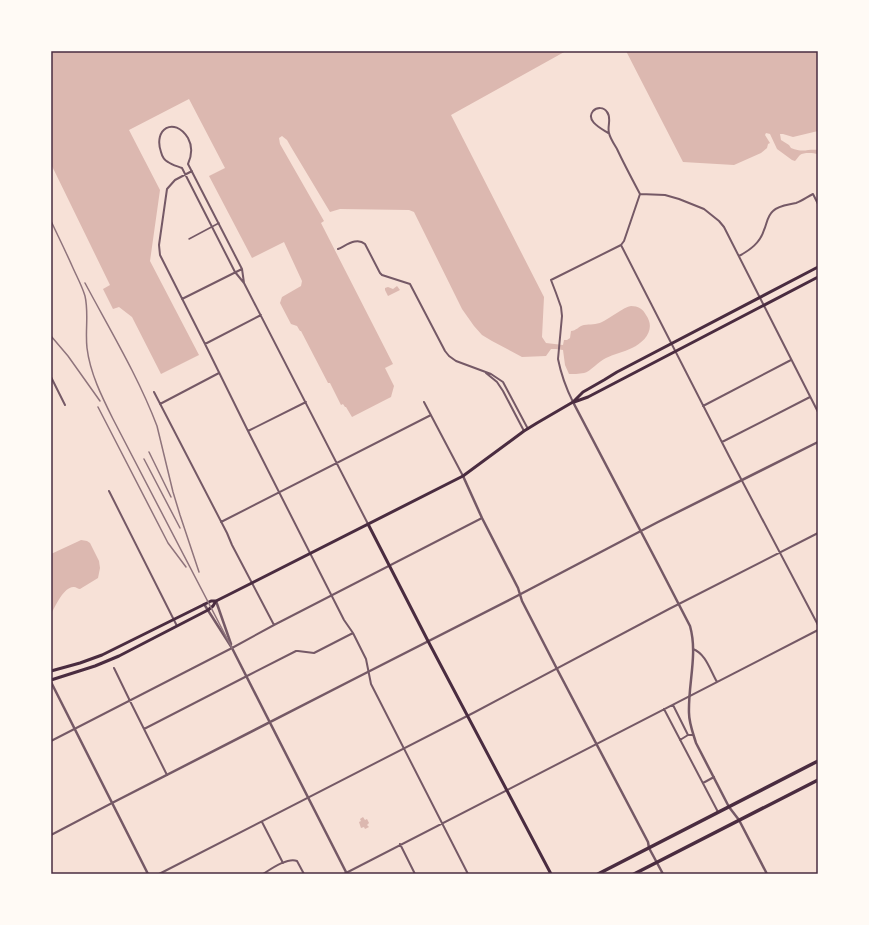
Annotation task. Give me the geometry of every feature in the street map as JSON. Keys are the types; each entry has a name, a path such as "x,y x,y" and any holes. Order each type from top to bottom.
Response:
{"main road":[{"path":"573,402 583,392 617,372 818,267"},
{"path":"51,671 102,656 204,604 211,601 216,601 463,476 524,431 573,402 588,397 818,277"},
{"path":"368,524 551,874"},
{"path":"51,681 114,658 208,610 214,606 216,601"},
{"path":"598,874 818,761"},
{"path":"634,874 818,780"}],"street":[{"path":"608,133 609,120 607,112 604,109 597,108 594,110 591,117 598,127 608,133 640,194 622,245 551,280 561,307 562,316 558,359 566,388 690,626 693,648 689,716 693,735 729,807 739,820 767,874"},
{"path":"244,282 242,269 188,164 192,156 189,140 184,132 176,127 164,129 160,134 159,143 163,157 172,165 182,168 235,272 244,282 368,524"},
{"path":"192,171 176,180 167,189 159,245 160,255 344,620 353,633 366,660 371,684 468,874"},
{"path":"640,194 664,195 679,199 704,209 724,227 818,412"},
{"path":"739,256 749,251 759,239 764,232 768,218 772,211 783,205 796,202 813,194 818,204"},
{"path":"189,239 219,223"},
{"path":"338,249 357,241 362,242 365,244 382,275 412,286 449,356 458,362 494,375 503,382 528,429"},
{"path":"622,245 703,406 818,624"},
{"path":"182,299 242,269"},
{"path":"205,344 261,315"},
{"path":"703,406 792,360"},
{"path":"160,404 219,373"},
{"path":"486,373 499,385 524,431"},
{"path":"51,377 65,405"},
{"path":"499,385 503,382"},
{"path":"504,393 508,391"},
{"path":"154,392 274,625"},
{"path":"722,442 810,397"},
{"path":"248,431 306,402"},
{"path":"424,402 463,476 482,518 518,588 522,601 648,842 649,848 663,874"},
{"path":"510,404 514,402"},
{"path":"222,522 431,415"},
{"path":"51,835 713,494 818,442"},
{"path":"109,491 177,626"},
{"path":"51,741 482,518"},
{"path":"159,874 557,670 679,604 818,533"},
{"path":"216,601 232,648"},
{"path":"204,604 232,648 247,676 346,874 400,844 818,630"},
{"path":"144,729 296,651 314,653 353,633"},
{"path":"693,648 703,657 716,682"},
{"path":"114,668 167,775"},
{"path":"51,681 148,874"},
{"path":"673,705 688,736"},
{"path":"664,709 718,812"},
{"path":"680,740 693,735"},
{"path":"703,783 714,777"},
{"path":"262,822 283,863"},
{"path":"400,844 415,874"},
{"path":"263,874 283,863 292,860 296,860 304,874"}],"shaded area":[{"path":"51,51 566,51 451,115 544,297 542,337 546,343 563,345 564,340 570,338 571,331 584,325 600,323 631,306 640,308 645,313 650,325 648,334 645,339 637,345 600,361 592,369 586,372 576,374 569,374 565,365 563,350 551,349 546,356 522,357 492,341 482,335 462,309 414,212 409,210 340,209 330,212 287,140 282,136 279,138 280,144 324,221 321,223 393,364 385,368 394,386 391,397 352,417 346,407 343,404 341,405 301,331 297,326 291,324 280,303 282,297 301,286 302,281 284,242 252,258 209,176 225,168 189,99 129,130 160,190 150,261 199,355 161,374 132,317 119,307 113,309 103,289 110,285 51,164"},
{"path":"626,51 818,51 818,131 793,137 780,134 781,140 791,148 802,151 818,150 818,154 804,153 795,161 792,160 777,149 770,134 766,133 765,135 770,143 768,144 767,148 761,153 734,165 683,162"},
{"path":"397,286 400,290 388,296 385,288 388,287 393,289"},
{"path":"81,540 90,543 99,561 100,568 98,578 80,589 74,587 63,593 51,614 51,554"},
{"path":"363,817 365,820 367,819 369,823 367,825 369,827 365,829 364,827 361,828 359,822"}],"railway":[{"path":"51,221 85,296 87,309 87,348 91,367 101,393 113,419 232,648"},
{"path":"85,283 132,371 157,426 173,492 199,572"},
{"path":"51,336 68,356 100,401"},
{"path":"98,407 168,543 186,567"},
{"path":"149,452 171,497"},
{"path":"144,459 180,528"}]}
